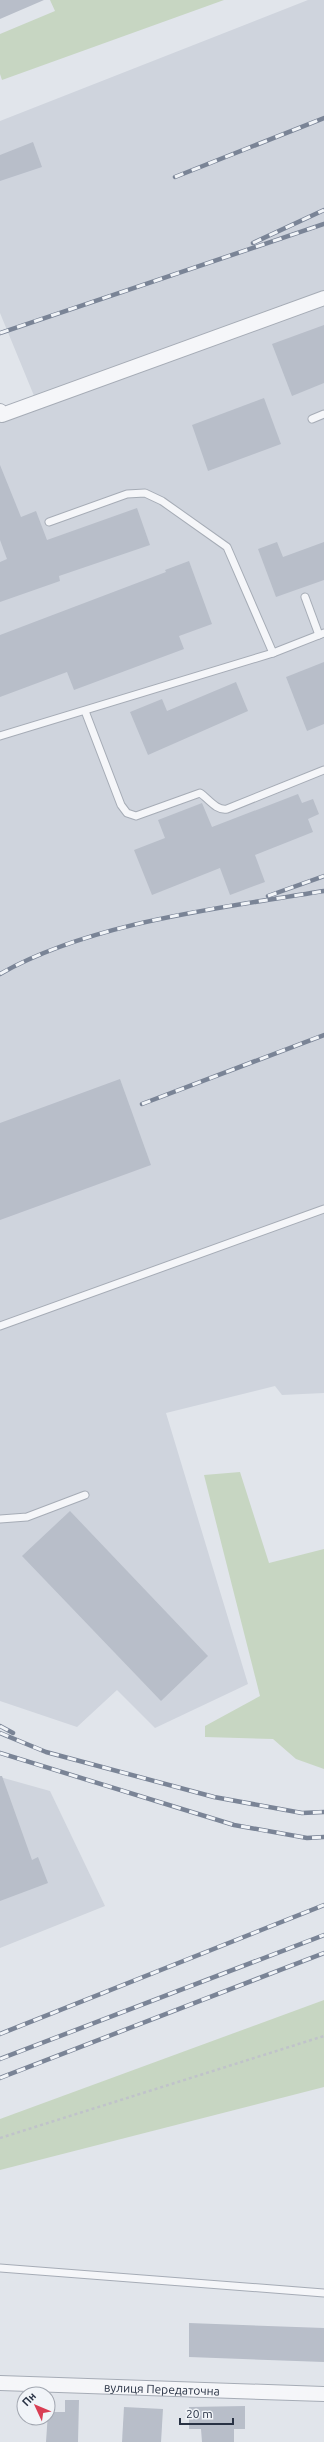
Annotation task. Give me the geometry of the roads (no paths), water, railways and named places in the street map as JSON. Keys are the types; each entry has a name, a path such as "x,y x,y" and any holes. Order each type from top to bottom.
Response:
{"street":[{"path":"1,414 324,298"},
{"name":"вулиця Передаточна","path":"0,2383 324,2394"}],"lane":[{"path":"312,419 324,414"},
{"path":"48,522 127,494 145,493 162,500 227,547 273,653"},
{"path":"0,736 273,653 322,634 305,597"},
{"path":"84,711 121,805 128,813 136,816 200,793 216,807 222,810 324,770"},
{"path":"0,1326 324,1208"},
{"path":"0,1520 27,1517 85,1495"},
{"path":"0,2268 324,2294"}],"railway":[{"path":"175,177 324,118"},
{"path":"253,243 324,210"},
{"path":"0,333 324,224"},
{"path":"268,896 324,876"},
{"path":"0,974 36,956 75,941 116,929 200,911 324,891"},
{"path":"142,1104 324,1035"},
{"path":"0,1726 13,1733"},
{"path":"0,1733 46,1752 214,1797 302,1813 324,1812"},
{"path":"0,1753 234,1825 307,1838 324,1837"},
{"path":"0,2034 324,1905"},
{"path":"0,2059 324,1935"},
{"path":"0,2078 324,1953"}]}
